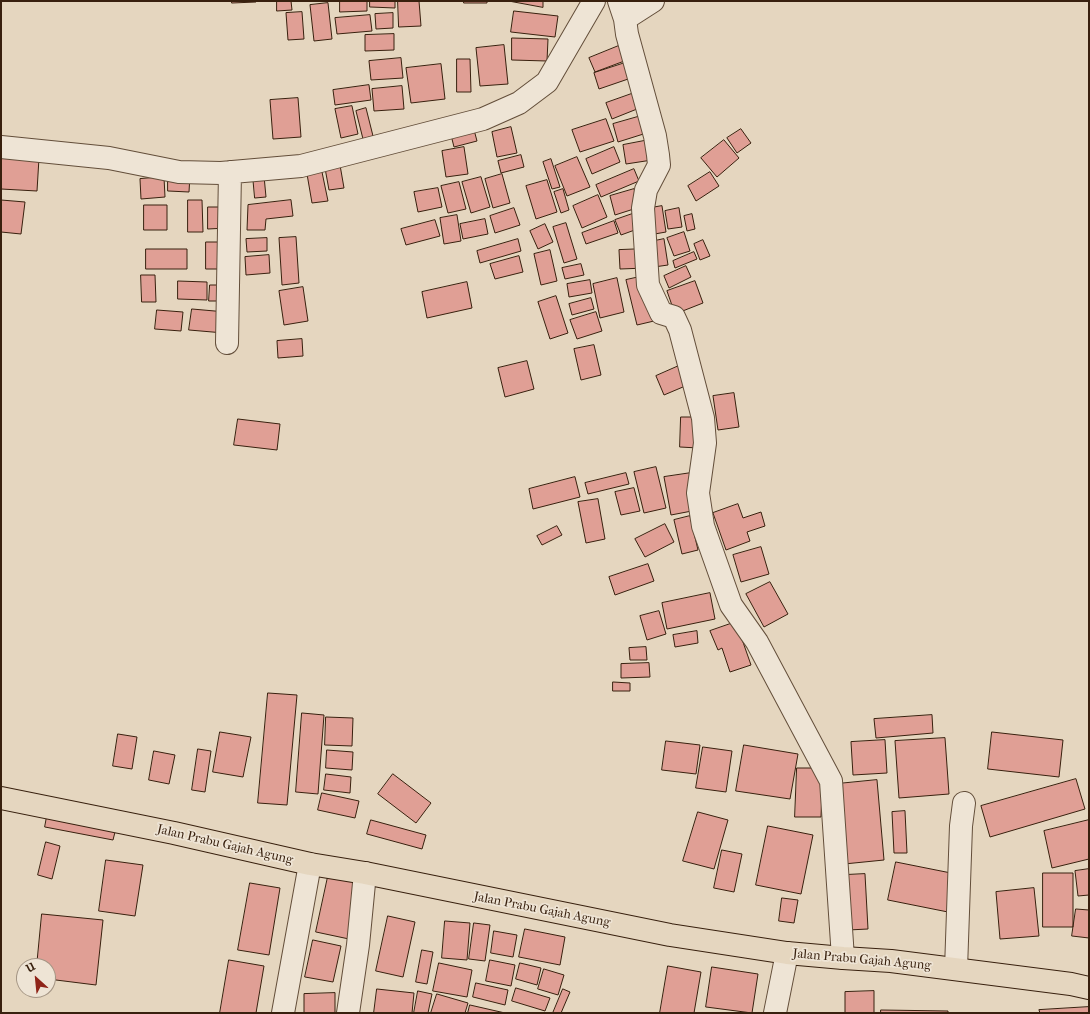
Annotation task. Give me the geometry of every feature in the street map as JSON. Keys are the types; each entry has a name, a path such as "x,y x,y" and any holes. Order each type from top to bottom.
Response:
{"highway":[{"name":"Jalan Prabu Gajah Agung","path":"1,798 167,832 310,864 365,873 670,935 787,953 891,961 1071,984 1089,988"}],"street":[{"path":"1,147 109,158 179,172 230,172 301,166 484,119 519,102 547,82 594,1"},
{"path":"653,1 622,10 654,136 659,165 646,190 642,208 648,285 661,313 674,317 680,330 703,418 705,443 698,493 703,526 731,605 757,642 831,781 843,958"},
{"path":"227,343 230,172"},
{"path":"956,969 961,826 964,804"},
{"path":"283,1013 310,864"},
{"path":"348,1013 358,945 365,873"},
{"path":"775,1013 787,953"}],"building":[{"path":"232,1 256,1 256,2 232,3"},
{"path":"277,1 291,1 292,10 277,11"},
{"path":"340,1 367,1 367,11 340,12"},
{"path":"370,1 395,1 395,8 370,7"},
{"path":"398,1 419,1 421,26 399,27"},
{"path":"464,1 487,1 487,3 464,3"},
{"path":"509,1 543,1 543,7"},
{"path":"328,3 332,39 314,41 310,5"},
{"path":"514,11 558,16 555,37 511,32"},
{"path":"302,12 304,39 288,40 286,13"},
{"path":"393,13 393,28 376,29 375,14"},
{"path":"370,15 372,31 337,34 335,18"},
{"path":"394,34 394,50 365,51 365,35"},
{"path":"512,38 548,39 547,61 512,60"},
{"path":"504,45 508,84 480,86 476,48"},
{"path":"621,45 627,60 595,72 589,58"},
{"path":"401,58 403,78 371,80 369,61"},
{"path":"457,59 470,59 471,92 457,92"},
{"path":"628,62 634,77 599,89 594,73"},
{"path":"441,64 445,99 411,103 406,68"},
{"path":"369,85 371,100 335,105 333,90"},
{"path":"402,86 404,109 374,111 372,89"},
{"path":"637,92 642,107 612,119 606,103"},
{"path":"298,98 301,137 273,139 270,100"},
{"path":"352,106 358,134 341,138 335,109"},
{"path":"366,108 373,136 363,139 356,111"},
{"path":"648,114 653,131 618,142 613,124"},
{"path":"606,119 614,141 580,152 572,130"},
{"path":"473,126 477,141 454,147 450,131"},
{"path":"511,127 517,153 497,157 492,132"},
{"path":"741,129 751,143 737,153 727,138"},
{"path":"649,140 652,160 626,164 623,145"},
{"path":"724,140 739,158 717,177 701,158"},
{"path":"464,147 468,174 446,177 442,151"},
{"path":"614,147 620,162 592,174 586,159"},
{"path":"521,155 524,167 501,173 498,161"},
{"path":"1,156 39,158 37,191 1,189"},
{"path":"577,157 590,187 567,196 555,166"},
{"path":"551,159 560,187 552,189 543,162"},
{"path":"340,165 344,188 329,190 325,168"},
{"path":"634,169 639,181 601,197 596,185"},
{"path":"322,172 328,201 312,203 307,174"},
{"path":"710,172 719,186 696,201 688,186"},
{"path":"168,174 190,175 189,192 168,191"},
{"path":"502,174 510,203 493,208 485,179"},
{"path":"253,176 264,176 266,197 255,198"},
{"path":"164,177 165,197 141,199 140,179"},
{"path":"481,177 490,207 471,213 462,182"},
{"path":"547,180 557,212 536,219 526,186"},
{"path":"459,182 466,209 448,213 441,186"},
{"path":"438,188 442,207 418,212 414,192"},
{"path":"563,189 569,210 561,213 554,192"},
{"path":"634,189 640,207 615,215 610,196"},
{"path":"598,195 607,217 582,228 573,206"},
{"path":"1,200 25,202 21,234 1,232"},
{"path":"188,200 202,200 203,232 188,232"},
{"path":"291,200 293,216 266,219 265,230 247,230 248,205"},
{"path":"144,205 167,205 167,230 144,230"},
{"path":"662,206 666,232 649,235 645,209"},
{"path":"208,207 227,207 227,228 208,229"},
{"path":"514,208 520,225 495,233 490,216"},
{"path":"679,208 682,227 668,229 665,211"},
{"path":"638,212 643,227 621,235 615,220"},
{"path":"692,214 695,229 687,231 684,216"},
{"path":"457,215 461,241 444,244 440,218"},
{"path":"485,219 488,234 463,239 460,224"},
{"path":"435,220 440,236 406,245 401,229"},
{"path":"614,221 618,233 586,244 582,233"},
{"path":"566,223 577,259 564,263 553,227"},
{"path":"545,224 553,242 538,249 530,231"},
{"path":"684,232 690,251 674,256 667,238"},
{"path":"296,237 299,283 282,285 279,238"},
{"path":"267,238 267,251 247,252 246,239"},
{"path":"518,239 521,251 480,263 477,251"},
{"path":"664,239 668,265 654,267 650,242"},
{"path":"703,240 710,256 700,260 694,244"},
{"path":"206,242 226,242 225,269 206,269"},
{"path":"146,249 187,249 187,269 146,269"},
{"path":"645,249 646,268 620,269 619,250"},
{"path":"550,250 557,281 541,285 534,254"},
{"path":"694,252 697,259 675,268 673,261"},
{"path":"269,255 270,273 246,275 245,257"},
{"path":"519,256 523,272 495,279 490,264"},
{"path":"581,264 584,275 565,279 562,268"},
{"path":"686,266 691,277 669,288 664,276"},
{"path":"141,275 155,275 156,302 142,302"},
{"path":"644,276 654,321 637,325 626,280"},
{"path":"617,278 624,312 600,318 593,284"},
{"path":"590,280 592,293 569,297 567,284"},
{"path":"178,281 207,282 207,300 178,299"},
{"path":"695,281 703,303 675,314 667,291"},
{"path":"467,282 472,308 427,318 422,292"},
{"path":"210,285 225,285 224,301 209,301"},
{"path":"303,287 308,321 284,325 279,291"},
{"path":"556,296 568,333 550,339 538,302"},
{"path":"591,298 594,309 572,315 569,304"},
{"path":"192,309 226,312 224,333 189,330"},
{"path":"157,310 183,312 181,331 155,329"},
{"path":"596,312 602,331 577,339 570,320"},
{"path":"302,339 303,356 278,358 277,341"},
{"path":"594,345 601,375 581,380 574,349"},
{"path":"527,361 534,389 505,397 498,368"},
{"path":"681,365 690,384 664,395 656,376"},
{"path":"734,393 739,427 718,430 713,396"},
{"path":"681,417 699,417 698,448 680,447"},
{"path":"238,419 280,424 277,450 234,445"},
{"path":"656,467 666,508 644,513 634,472"},
{"path":"626,473 629,484 588,494 585,483"},
{"path":"691,473 697,510 671,515 664,477"},
{"path":"575,477 580,497 533,509 529,489"},
{"path":"634,488 640,511 621,515 615,492"},
{"path":"598,499 605,539 586,543 578,502"},
{"path":"738,504 743,518 761,512 765,526 747,532 750,541 726,550 713,513"},
{"path":"690,516 698,550 682,554 674,520"},
{"path":"665,524 674,542 645,557 635,539"},
{"path":"557,526 562,535 542,545 537,536"},
{"path":"761,547 769,574 741,582 733,555"},
{"path":"648,564 654,581 615,595 609,577"},
{"path":"770,582 788,614 764,627 746,594"},
{"path":"710,593 715,619 667,629 662,603"},
{"path":"659,611 666,634 647,640 640,616"},
{"path":"736,622 751,665 730,672 722,648 718,650 710,631"},
{"path":"697,631 698,643 675,647 673,635"},
{"path":"646,647 647,660 630,660 629,648"},
{"path":"649,663 650,677 621,678 621,664"},
{"path":"613,682 630,683 630,691 613,691"},
{"path":"268,693 297,695 287,805 258,803"},
{"path":"302,713 324,715 318,794 296,792"},
{"path":"932,715 933,733 876,738 874,719"},
{"path":"326,717 353,718 352,746 325,745"},
{"path":"220,732 251,737 243,777 213,772"},
{"path":"992,732 1063,740 1059,777 988,769"},
{"path":"118,734 137,737 132,769 113,766"},
{"path":"945,738 949,794 899,798 895,741"},
{"path":"885,740 887,773 853,775 851,742"},
{"path":"666,741 700,745 696,774 662,770"},
{"path":"744,745 798,754 790,799 736,791"},
{"path":"703,747 732,751 726,792 696,788"},
{"path":"198,749 211,751 205,792 192,790"},
{"path":"327,750 353,752 352,770 326,768"},
{"path":"154,751 175,755 169,784 149,780"},
{"path":"797,768 823,768 821,817 795,817"},
{"path":"326,774 351,777 350,793 324,790"},
{"path":"393,774 431,803 416,823 378,794"},
{"path":"1076,779 1085,809 990,837 981,806"},
{"path":"877,780 884,860 844,864 837,784"},
{"path":"322,793 359,801 355,818 318,810"},
{"path":"48,811 117,824 113,840 45,827"},
{"path":"905,811 907,853 894,853 892,812"},
{"path":"698,812 728,820 714,869 683,861"},
{"path":"371,820 426,835 422,849 367,834"},
{"path":"1089,820 1089,859 1052,868 1044,831"},
{"path":"768,826 813,835 801,894 756,885"},
{"path":"46,842 60,846 52,879 38,875"},
{"path":"722,850 742,854 734,892 714,888"},
{"path":"106,860 143,865 135,916 99,911"},
{"path":"896,862 956,874 948,912 888,900"},
{"path":"1089,869 1089,895 1078,896 1075,871"},
{"path":"329,872 362,880 349,939 316,932"},
{"path":"1043,873 1073,873 1073,927 1043,927"},
{"path":"865,874 868,929 848,930 845,875"},
{"path":"250,883 280,888 269,955 238,950"},
{"path":"1034,888 1039,936 1000,939 996,892"},
{"path":"782,898 798,900 794,923 779,921"},
{"path":"1076,909 1089,910 1089,938 1072,936"},
{"path":"42,914 103,920 96,985 56,980 56,958 38,958"},
{"path":"388,916 415,922 403,977 376,971"},
{"path":"445,921 470,923 467,960 442,958"},
{"path":"474,923 490,925 485,961 469,959"},
{"path":"525,929 565,937 560,965 519,957"},
{"path":"494,931 517,935 513,957 491,953"},
{"path":"313,940 341,946 333,982 305,977"},
{"path":"422,950 433,952 427,984 416,982"},
{"path":"229,960 264,966 256,1013 220,1013"},
{"path":"490,960 515,965 511,986 486,981"},
{"path":"439,963 472,970 467,997 433,991"},
{"path":"520,963 541,968 537,985 516,979"},
{"path":"668,966 701,972 694,1013 660,1013"},
{"path":"712,967 758,974 752,1013 706,1007"},
{"path":"544,969 564,975 558,995 538,989"},
{"path":"476,983 508,990 505,1005 473,997"},
{"path":"516,988 550,998 545,1011 512,1001"},
{"path":"377,989 414,993 412,1013 374,1013"},
{"path":"563,989 570,992 561,1013 553,1013"},
{"path":"418,991 432,994 428,1013 414,1013"},
{"path":"874,991 874,1013 845,1013 845,992"},
{"path":"335,993 335,1013 304,1013 304,994"},
{"path":"437,994 468,1003 465,1013 431,1013"},
{"path":"470,1005 505,1013 468,1013"},
{"path":"1089,1007 1089,1013 1040,1013 1039,1010"},
{"path":"881,1010 948,1011 948,1013 881,1013"}]}
